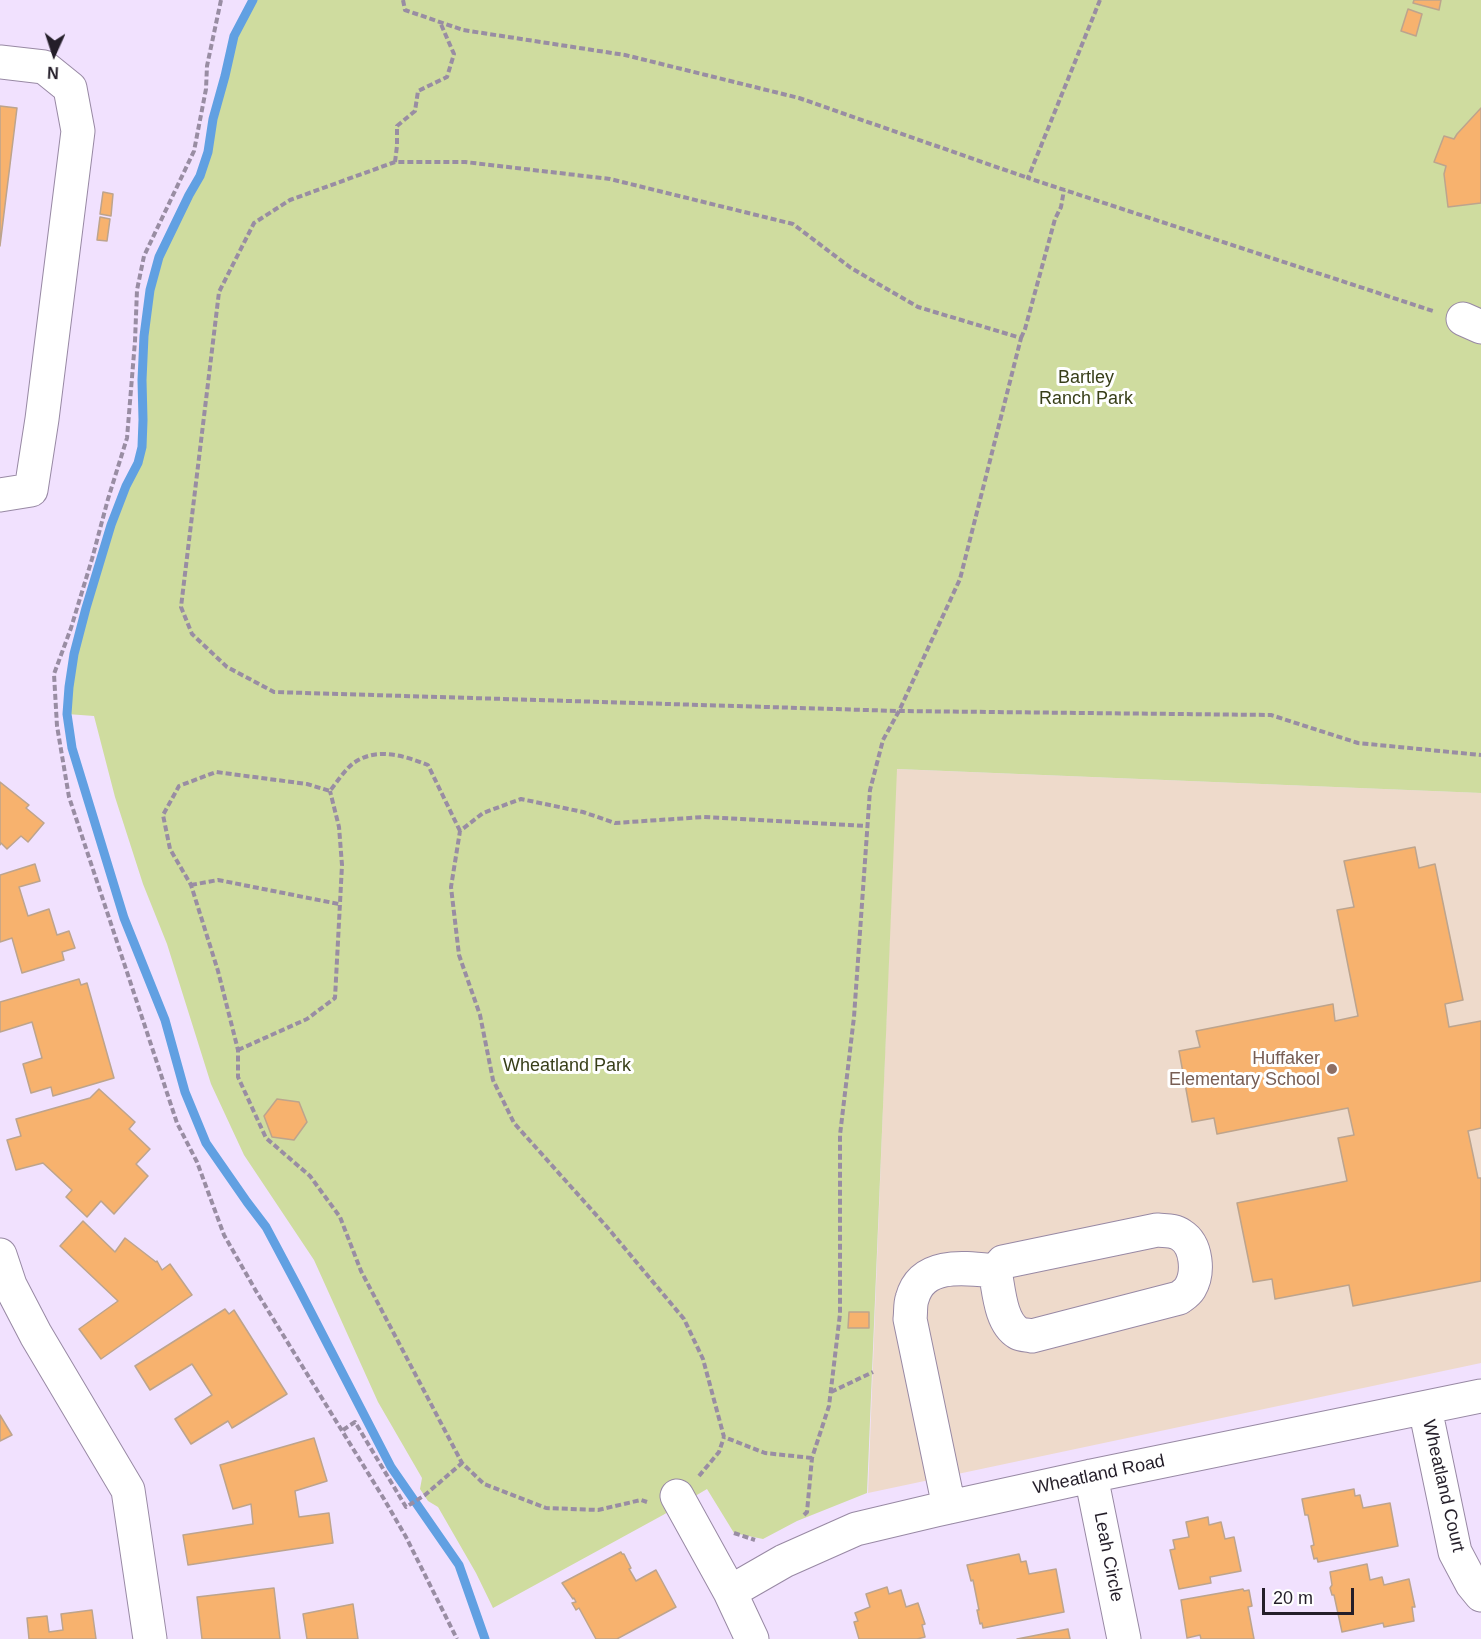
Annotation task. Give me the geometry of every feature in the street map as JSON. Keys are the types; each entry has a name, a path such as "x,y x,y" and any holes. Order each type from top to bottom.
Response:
{"street":[{"path":"0,62 44,67 70,88 78,131 44,408 31,490 0,495"},
{"path":"1157,1230 1181,1235 1190,1243 1195,1269 1189,1291 1179,1298 1032,1336 1019,1334 1005,1318 995,1271 1003,1262 1018,1258 1157,1230"},
{"path":"0,1255 10,1286 36,1335 128,1490 150,1639"},
{"path":"949,1507 910,1318 912,1299 920,1283 938,1271 958,1268 995,1271"},
{"name":"Wheatland Road","path":"730,1592 784,1562 856,1529 1091,1476 1481,1396"},
{"name":"Wheatland Court","path":"1425,1408 1455,1552 1472,1584 1481,1595"},
{"name":"Leah Circle","path":"1091,1476 1124,1639"},
{"path":"693,1485 730,1592 752,1639"}],"path":[{"path":"221,0 207,66 206,90 194,152 144,256 136,290 135,341 127,438 71,628 54,674 57,726 69,797 177,1123 196,1162 224,1235 406,1537 457,1639"},
{"path":"403,0 405,10 463,30 625,55 799,98 1028,178 1472,323"},
{"path":"1028,178 1100,0"},
{"path":"395,162 397,126 415,111 418,92 447,77 451,66 454,54 440,22"},
{"path":"1021,338 918,307 851,268 794,224 610,179 465,162 395,162 290,200 254,223 219,292 181,608 192,634 227,668 274,692 900,711 1271,715 1358,743 1481,755"},
{"path":"802,1517 807,1512 812,1458 829,1406 840,1314 840,1135 854,1017 870,790 883,740 900,711 960,579 1021,338 1055,219 1061,207 1064,190"},
{"path":"377,753 405,756 428,765 460,831 451,887 459,955 480,1015 493,1080 514,1124 607,1227 684,1319 703,1359 724,1437 718,1452 693,1485 654,1504 641,1500 598,1510 546,1508 484,1484 462,1463 361,1270 340,1217 310,1176 266,1138 238,1077 238,1050 218,970 191,885 170,849 164,815 179,786 216,772 307,784 330,790 354,762 377,753"},
{"path":"238,1050 307,1019 335,998 342,866 339,827 330,790"},
{"path":"460,831 483,813 521,798 583,812 615,823 704,817 867,826"},
{"path":"191,885 218,880 339,904"},
{"path":"831,1393 873,1372"},
{"path":"343,1430 355,1422 406,1507 425,1495 462,1463"},
{"path":"724,1437 765,1453 812,1458"},
{"path":"729,1524 734,1533 757,1541 763,1539"}],"shaded area":[{"path":"896,769 1481,793 1481,1363 868,1493"}],"green space":[{"name":"Bartley Ranch Park","path":"253,0 1481,0 1481,793 897,769 867,1493 797,1521 763,1539 734,1533 707,1489 493,1608 476,1573 438,1507 428,1501 420,1489 422,1478 378,1402 314,1260 244,1155 211,1084 167,944 143,884 115,797 94,716 67,714 74,654 86,608 111,525 126,486 138,463 142,447 144,336 150,290 159,257 200,175 208,152 213,119 234,36"}],"building":[{"path":"1414,0 1441,0 1439,10 1413,3"},
{"path":"1408,9 1422,14 1416,36 1401,31"},
{"path":"0,106 17,108 0,246"},
{"path":"1481,108 1481,203 1448,207 1444,174 1446,166 1434,162 1444,136 1454,139"},
{"path":"103,192 113,194 111,216 100,214"},
{"path":"100,217 110,219 107,241 97,240"},
{"path":"0,782 29,805 26,808 44,823 28,842 21,836 7,849 1,843 0,845"},
{"name":"Huffaker Elementary School","path":"1415,847 1419,868 1435,864 1463,1000 1445,1004 1449,1027 1481,1021 1481,1128 1468,1131 1478,1178 1481,1178 1481,1281 1353,1306 1349,1285 1275,1299 1272,1279 1253,1282 1237,1203 1347,1181 1338,1138 1354,1135 1348,1108 1217,1134 1214,1118 1192,1122 1179,1051 1200,1047 1196,1031 1333,1004 1335,1021 1358,1016 1337,910 1354,907 1344,861"},
{"path":"35,864 40,881 19,887 28,916 49,909 57,935 69,931 75,948 62,952 64,960 22,973 12,938 0,942 0,875"},
{"path":"79,979 81,985 87,983 114,1078 53,1096 51,1087 31,1093 23,1064 42,1058 32,1022 0,1032 0,1002"},
{"path":"99,1089 135,1122 129,1129 150,1149 136,1164 148,1176 114,1214 101,1201 87,1217 66,1197 72,1190 43,1163 16,1170 7,1140 21,1136 16,1119 90,1098"},
{"path":"277,1099 299,1102 307,1122 294,1140 272,1137 264,1116"},
{"path":"83,1221 115,1252 125,1238 157,1261 162,1270 170,1264 192,1295 101,1359 79,1329 118,1301 60,1246"},
{"path":"225,1309 229,1314 234,1310 287,1394 232,1428 228,1421 191,1444 175,1419 212,1395 192,1364 150,1390 135,1366"},
{"path":"849,1312 869,1312 869,1328 848,1328"},
{"path":"0,1415 12,1435 0,1441"},
{"path":"314,1438 327,1481 295,1491 299,1517 329,1513 333,1543 188,1565 183,1535 253,1524 251,1504 233,1509 220,1465"},
{"path":"1354,1489 1355,1496 1360,1495 1363,1508 1390,1503 1398,1546 1318,1562 1317,1558 1314,1559 1311,1546 1314,1545 1308,1515 1305,1515 1302,1499"},
{"path":"1208,1517 1209,1525 1221,1522 1225,1539 1234,1537 1241,1571 1210,1577 1211,1583 1179,1589 1170,1550 1175,1549 1173,1540 1189,1537 1186,1522"},
{"path":"621,1552 636,1581 656,1570 676,1607 617,1639 596,1639 579,1608 576,1610 572,1603 576,1602 574,1598 562,1583"},
{"path":"1019,1554 1021,1562 1026,1561 1029,1574 1056,1569 1064,1612 983,1628 977,1610 979,1610 973,1580 971,1581 967,1565"},
{"path":"1367,1564 1370,1580 1382,1577 1384,1585 1409,1579 1415,1607 1412,1607 1414,1621 1384,1627 1383,1623 1342,1632 1334,1595 1330,1588 1332,1585 1330,1572"},
{"path":"887,1587 889,1594 901,1590 906,1607 918,1603 925,1624 922,1625 925,1637 859,1639 854,1622 858,1621 855,1613 870,1607 866,1594"},
{"path":"274,1588 280,1639 202,1639 197,1597"},
{"path":"1243,1589 1244,1591 1249,1590 1252,1606 1248,1607 1254,1639 1201,1639 1200,1635 1187,1638 1181,1600"},
{"path":"353,1604 358,1639 307,1639 303,1614"},
{"path":"92,1610 96,1639 29,1639 27,1618 47,1616 49,1632 63,1630 61,1614"},
{"path":"1068,1629 1070,1639 1017,1639"}],"waterway":[{"path":"253,0 234,36 213,119 208,152 200,176 159,257 150,290 144,336 142,447 138,463 126,486 111,525 86,608 74,654 67,714 72,748 124,918 165,1020 185,1092 206,1143 266,1227 391,1467 459,1565 485,1639"}],"place":[{"name":"Huffaker Elementary School","path":"1332,1069"}],"park label":[{"name":"Wheatland Park","path":"567,1066"}]}
